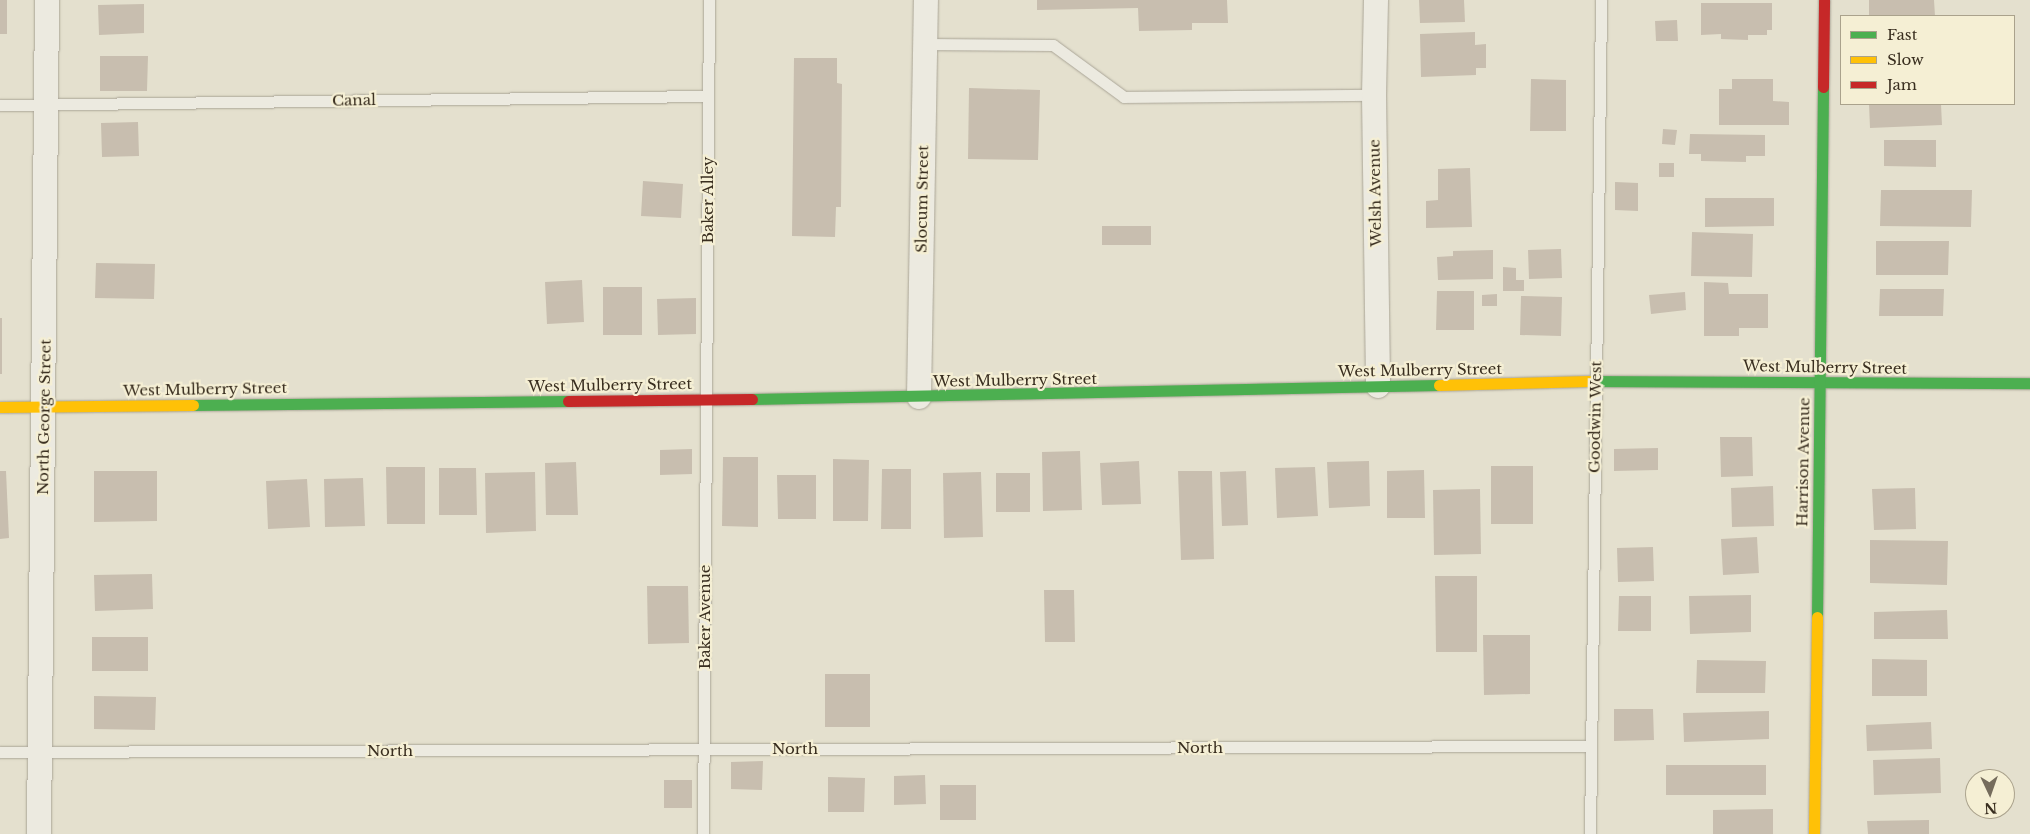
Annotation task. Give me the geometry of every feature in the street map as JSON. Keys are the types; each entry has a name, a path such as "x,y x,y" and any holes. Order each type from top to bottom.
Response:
{"street":[{"name":"North George Street","path":"39,834 47,0"},
{"name":"Slocum Street","path":"919,397 926,0"},
{"name":"Welsh Avenue","path":"1376,0 1374,94 1378,386"},
{"name":"Harrison Avenue","path":"1814,834 1824,0"},
{"name":"West Mulberry Street","path":"0,407 919,397 1596,381 1820,381 1856,384 2030,383"}],"lane":[{"name":"Baker Alley","path":"706,399 709,0"},
{"name":"Goodwin West","path":"1590,834 1601,0"},
{"path":"925,44 1053,45 1124,97 1374,94"},
{"name":"Canal","path":"0,105 708,96"},
{"name":"Baker Avenue","path":"703,834 706,399"},
{"name":"North","path":"0,752 1591,746"}],"building":[{"path":"0,0 7,0 7,34 0,34"},
{"path":"1037,0 1227,0 1228,23 1192,23 1192,30 1139,31 1138,8 1037,10"},
{"path":"1419,0 1464,0 1465,22 1420,23"},
{"path":"1869,0 1934,0 1935,15 1869,15"},
{"path":"1701,3 1772,3 1772,30 1767,30 1767,35 1748,35 1748,40 1721,39 1721,34 1701,35"},
{"path":"144,4 144,33 99,35 98,5"},
{"path":"1677,20 1678,41 1656,41 1655,21"},
{"path":"1475,32 1475,45 1486,44 1486,68 1476,68 1476,75 1421,77 1420,34"},
{"path":"100,56 148,56 147,91 100,91"},
{"path":"794,58 837,58 837,83 842,84 841,207 836,207 835,237 792,236"},
{"path":"1531,79 1566,80 1566,131 1530,131"},
{"path":"1732,79 1773,79 1773,101 1789,102 1789,125 1719,125 1719,89 1732,89"},
{"path":"969,88 1040,90 1038,160 968,159"},
{"path":"1869,105 1941,105 1942,125 1870,128"},
{"path":"138,122 139,156 102,157 101,123"},
{"path":"1663,129 1677,130 1675,145 1662,144"},
{"path":"1690,134 1765,135 1765,156 1746,156 1746,162 1701,161 1701,154 1689,154"},
{"path":"1884,140 1936,140 1936,167 1884,166"},
{"path":"1659,163 1674,163 1674,177 1659,177"},
{"path":"1470,168 1472,227 1426,228 1426,201 1438,200 1438,169"},
{"path":"643,181 683,184 681,218 641,216"},
{"path":"1615,182 1638,183 1638,211 1615,210"},
{"path":"1881,190 1972,190 1971,227 1880,226"},
{"path":"1705,198 1774,198 1774,226 1705,227"},
{"path":"1102,226 1151,226 1151,245 1102,245"},
{"path":"1692,232 1753,234 1752,277 1691,276"},
{"path":"1876,241 1949,241 1948,275 1876,275"},
{"path":"1561,249 1562,278 1529,279 1528,250"},
{"path":"1493,250 1493,279 1438,280 1437,257 1453,256 1453,251"},
{"path":"96,263 155,264 154,299 95,298"},
{"path":"1503,267 1516,268 1516,280 1524,280 1524,291 1503,291"},
{"path":"582,280 584,322 547,324 545,282"},
{"path":"1704,282 1728,283 1729,294 1768,294 1768,328 1739,328 1739,336 1704,336"},
{"path":"603,287 642,287 642,335 603,335"},
{"path":"1880,289 1944,289 1943,316 1879,316"},
{"path":"1437,291 1474,291 1474,330 1436,330"},
{"path":"1685,292 1686,310 1651,314 1649,295"},
{"path":"1497,294 1497,306 1482,306 1482,295"},
{"path":"1521,296 1562,297 1561,336 1520,335"},
{"path":"696,298 696,334 658,335 657,299"},
{"path":"0,318 2,318 2,374 0,374"},
{"path":"1720,437 1752,437 1753,476 1721,477"},
{"path":"1658,448 1658,470 1614,471 1614,449"},
{"path":"692,449 692,474 660,475 660,450"},
{"path":"1080,451 1082,510 1043,511 1042,452"},
{"path":"723,457 758,457 758,527 722,526"},
{"path":"833,459 869,460 868,521 833,521"},
{"path":"1139,461 1141,504 1102,505 1100,463"},
{"path":"1369,461 1370,506 1329,508 1327,462"},
{"path":"576,462 578,515 546,515 545,463"},
{"path":"1491,466 1533,466 1533,524 1491,524"},
{"path":"386,467 425,467 425,524 387,524"},
{"path":"1315,467 1318,516 1277,518 1275,468"},
{"path":"439,468 476,468 477,515 439,515"},
{"path":"882,469 911,469 911,529 881,529"},
{"path":"1424,470 1425,518 1387,518 1387,471"},
{"path":"0,471 6,471 9,538 0,539"},
{"path":"94,471 157,471 157,521 94,522"},
{"path":"1178,471 1212,471 1214,559 1181,560"},
{"path":"1246,471 1248,525 1222,526 1220,472"},
{"path":"535,472 536,531 486,533 485,473"},
{"path":"981,472 983,537 944,538 943,473"},
{"path":"996,473 1030,473 1030,512 996,512"},
{"path":"777,475 816,475 816,519 778,519"},
{"path":"363,478 365,526 325,527 324,479"},
{"path":"307,479 310,527 268,529 266,481"},
{"path":"1773,486 1774,526 1732,527 1731,488"},
{"path":"1915,488 1916,529 1874,530 1872,489"},
{"path":"1480,489 1481,554 1434,555 1433,490"},
{"path":"1757,537 1759,573 1723,575 1721,539"},
{"path":"1870,540 1948,541 1947,585 1870,583"},
{"path":"1653,547 1654,581 1618,582 1617,548"},
{"path":"152,574 153,609 95,611 94,575"},
{"path":"1435,576 1477,576 1477,652 1436,652"},
{"path":"647,586 688,586 689,643 648,644"},
{"path":"1044,590 1074,590 1075,642 1045,642"},
{"path":"1751,595 1751,632 1690,634 1689,596"},
{"path":"1619,596 1651,596 1651,631 1618,631"},
{"path":"1947,610 1948,639 1874,639 1874,612"},
{"path":"1483,635 1530,635 1530,694 1484,695"},
{"path":"92,637 148,637 148,671 92,671"},
{"path":"1872,659 1927,660 1927,696 1872,696"},
{"path":"1697,660 1766,661 1765,693 1696,693"},
{"path":"825,674 870,674 870,727 825,727"},
{"path":"94,696 156,697 155,730 94,729"},
{"path":"1614,709 1653,709 1654,740 1614,741"},
{"path":"1769,711 1769,739 1684,742 1683,713"},
{"path":"1931,722 1932,749 1867,751 1866,725"},
{"path":"1940,758 1941,793 1874,795 1873,760"},
{"path":"763,761 762,790 731,789 731,762"},
{"path":"1666,765 1766,765 1766,795 1666,795"},
{"path":"925,775 926,804 894,805 894,776"},
{"path":"828,777 865,778 864,812 828,812"},
{"path":"664,780 692,780 692,808 664,808"},
{"path":"940,785 976,785 976,820 940,820"},
{"path":"1773,809 1773,834 1713,834 1713,810"},
{"path":"1929,820 1929,834 1868,834 1867,821"}],"traffic: fast":[{"path":"1817,617 1823,87"},
{"path":"1589,381 2030,383"},
{"path":"752,399 1439,385"},
{"path":"193,405 568,401"}],"traffic: slow":[{"path":"1439,385 1589,381"},
{"path":"0,407 193,405"},
{"path":"1814,834 1817,617"}],"traffic: jam":[{"path":"1823,87 1824,0"},
{"path":"568,401 752,399"}]}
